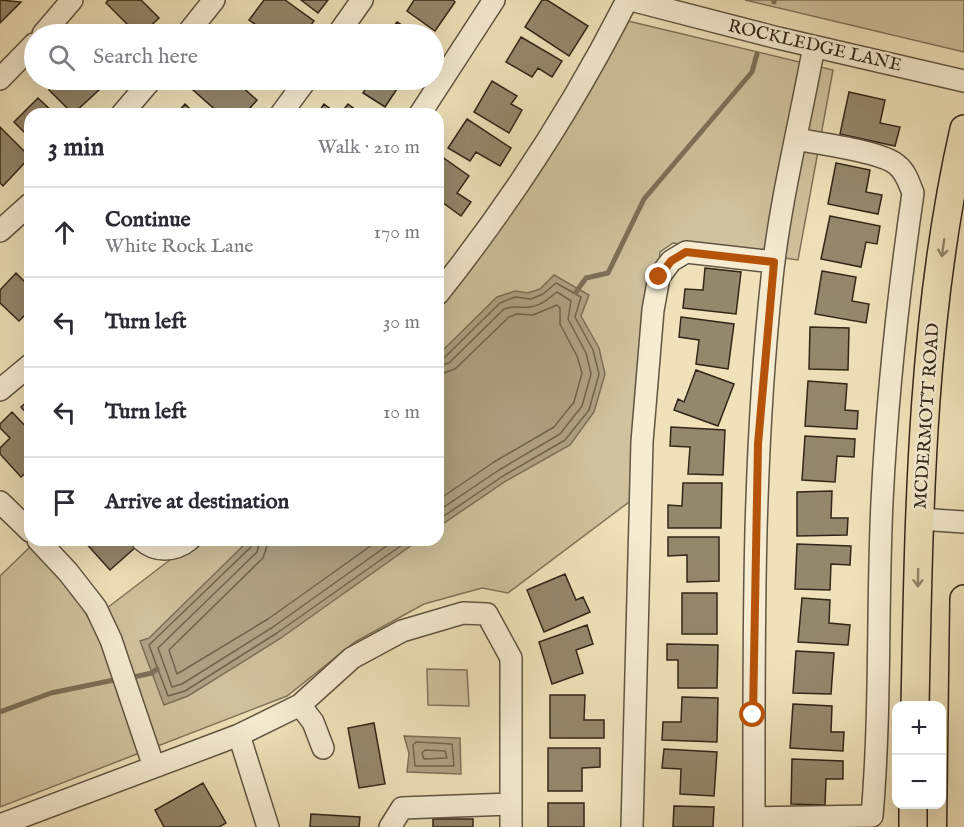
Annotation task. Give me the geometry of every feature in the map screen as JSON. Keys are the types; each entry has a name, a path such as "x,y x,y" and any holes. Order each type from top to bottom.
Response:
{"main road":[{"name":"MCDERMOTT ROAD","path":"915,701 919,519 933,318 953,176 964,129"},
{"path":"961,827 964,599"},
{"path":"913,809 913,827"}],"street":[{"path":"52,24 72,0"},
{"path":"195,24 214,0"},
{"path":"345,24 362,0"},
{"path":"444,77 494,0"},
{"path":"444,286 488,231 564,117 629,0"},
{"name":"ROCKLEDGE LANE","path":"629,0 790,41 964,81"},
{"path":"797,139 872,154 896,163 907,175 913,193 894,322 887,414 882,503 877,762 872,821 754,823 755,508 765,351 774,262 814,46"},
{"path":"0,79 24,54"},
{"path":"127,108 142,90"},
{"path":"285,108 299,90"},
{"path":"424,108 436,90"},
{"path":"0,231 24,209"},
{"path":"632,827 642,442 653,310 659,277 671,261 686,252 774,262"},
{"path":"0,390 24,370"},
{"path":"1,503 24,520"},
{"path":"919,519 964,522"},
{"path":"44,546 69,572 96,608 111,640 154,767"},
{"path":"148,546 166,549 179,546"},
{"path":"6,824 239,735 300,705 352,658 402,631 463,613 486,614 511,658 511,827"},
{"path":"300,705 313,722 323,748"},
{"path":"239,735 268,827"},
{"path":"390,827 402,808 511,804"}],"shaded area":[{"path":"745,0 964,0 964,52"},
{"path":"628,21 833,70 798,260 673,243 660,252 637,496 508,593 482,588 424,604 355,642 287,696 0,807 0,576 31,546 70,586 90,621 188,546 444,546 444,294"},
{"path":"427,669 467,670 469,706 428,705"}],"water":[{"path":"554,275 589,295 581,316 599,348 605,374 594,412 570,445 506,481 444,523 444,349 497,297 515,291 528,293 540,289"},
{"path":"243,546 411,546 281,638 188,696 164,705 140,641 149,638"},
{"path":"404,736 460,738 461,774 407,772 409,753"}],"building":[{"path":"0,0 21,2 0,23"},
{"path":"108,0 141,0 159,18 153,24 127,24 106,3"},
{"path":"264,0 285,0 314,21 312,24 255,24 249,20"},
{"path":"301,0 328,0 318,13"},
{"path":"414,0 453,0 455,2 440,24 425,24 407,11"},
{"path":"542,0 547,0 588,26 569,56 525,27"},
{"path":"521,37 562,61 552,77 538,68 532,77 506,62"},
{"path":"492,81 517,96 511,104 522,110 509,133 474,112"},
{"path":"49,90 99,90 79,108 67,108"},
{"path":"193,90 246,90 257,100 250,108 213,108"},
{"path":"365,90 396,90 385,107 363,93"},
{"path":"849,92 885,100 880,123 900,127 895,146 840,134"},
{"path":"38,98 49,108 28,108"},
{"path":"24,112 24,132 14,122"},
{"path":"467,119 511,148 500,166 476,152 470,161 448,148"},
{"path":"0,127 24,151 24,163 3,186 0,183"},
{"path":"444,158 469,176 457,193 471,202 461,216 444,203"},
{"path":"836,163 870,170 866,192 882,195 878,214 828,204"},
{"path":"830,216 880,226 877,244 866,242 861,267 821,259"},
{"path":"705,268 741,272 736,314 683,308 685,289 703,290"},
{"path":"822,271 856,277 852,301 869,304 866,323 815,314"},
{"path":"16,273 24,281 24,316 19,321 0,303 0,290"},
{"path":"681,317 734,324 728,369 696,364 699,340 679,337"},
{"path":"810,327 849,328 848,370 809,369"},
{"path":"696,370 734,384 718,426 674,410 678,399 684,402"},
{"path":"808,381 847,384 845,410 858,411 857,429 805,426"},
{"path":"12,412 24,425 24,474 21,477 0,454 0,448 10,438 0,428 0,424"},
{"path":"671,427 725,430 723,475 688,474 690,447 670,446"},
{"path":"805,436 855,439 854,457 837,456 835,482 802,480"},
{"path":"683,483 722,483 721,528 668,528 668,505 682,506"},
{"path":"832,491 831,518 848,518 847,535 797,536 797,492"},
{"path":"668,537 719,537 719,581 687,582 687,555 668,556"},
{"path":"797,544 851,546 850,565 831,564 830,590 795,589"},
{"path":"88,546 137,546 110,570"},
{"path":"565,574 576,600 583,597 590,612 544,632 527,590"},
{"path":"682,593 717,593 717,634 682,634"},
{"path":"802,598 830,600 829,623 850,625 848,645 798,642"},
{"path":"587,625 593,644 576,650 583,673 552,684 539,642"},
{"path":"667,644 718,645 717,688 678,688 678,660 667,660"},
{"path":"796,651 834,653 831,694 793,693"},
{"path":"550,695 585,695 584,720 604,720 604,738 550,738"},
{"path":"682,697 718,698 717,742 662,740 663,722 681,722"},
{"path":"793,704 832,706 831,732 844,732 843,751 790,748"},
{"path":"374,723 385,784 359,788 348,728"},
{"path":"548,748 600,748 600,767 582,768 582,791 548,791"},
{"path":"664,749 717,752 714,796 680,794 681,769 662,768"},
{"path":"792,759 843,761 843,779 826,779 825,805 791,804"},
{"path":"203,783 226,823 219,827 164,827 155,810"},
{"path":"548,803 584,803 584,827 548,827"},
{"path":"674,806 714,807 713,827 673,827"},
{"path":"311,814 360,817 359,827 310,827"},
{"path":"433,819 473,819 473,827 433,827"}],"waterway":[{"path":"576,292 586,278 608,273 644,199 752,72 757,54"},
{"path":"129,678 152,673 157,669"},
{"path":"0,712 51,693 119,679"}],"route":[{"path":"659,277 671,261 686,252 774,262 758,444 753,715"}]}
